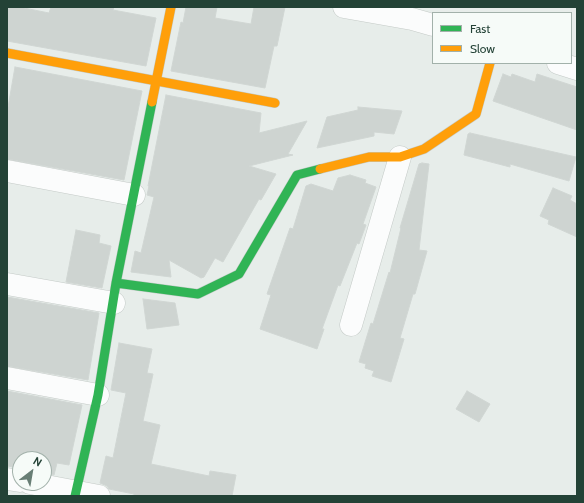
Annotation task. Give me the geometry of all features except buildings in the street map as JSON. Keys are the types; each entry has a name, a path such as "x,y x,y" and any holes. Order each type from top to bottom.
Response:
{"street":[{"path":"76,494 98,395 115,293 171,7"},
{"path":"344,7 412,19 432,25"},
{"path":"395,7 412,19"},
{"path":"7,53 275,103"},
{"path":"7,284 115,293 182,290 198,294 239,274 297,175 369,157 400,157 424,149 476,114 490,64"},
{"path":"561,64 577,69"},
{"path":"351,325 400,157"},
{"path":"7,171 134,195"},
{"path":"7,378 98,395"},
{"path":"52,488 76,494 99,496"}],"traffic: fast":[{"path":"75,496 98,395 116,283 152,102"},
{"path":"116,283 198,294 239,274 297,175 320,169"}],"traffic: slow":[{"path":"152,102 171,7"},
{"path":"7,53 275,103"},
{"path":"320,169 369,157 400,157 424,149 476,114 490,64"}]}
